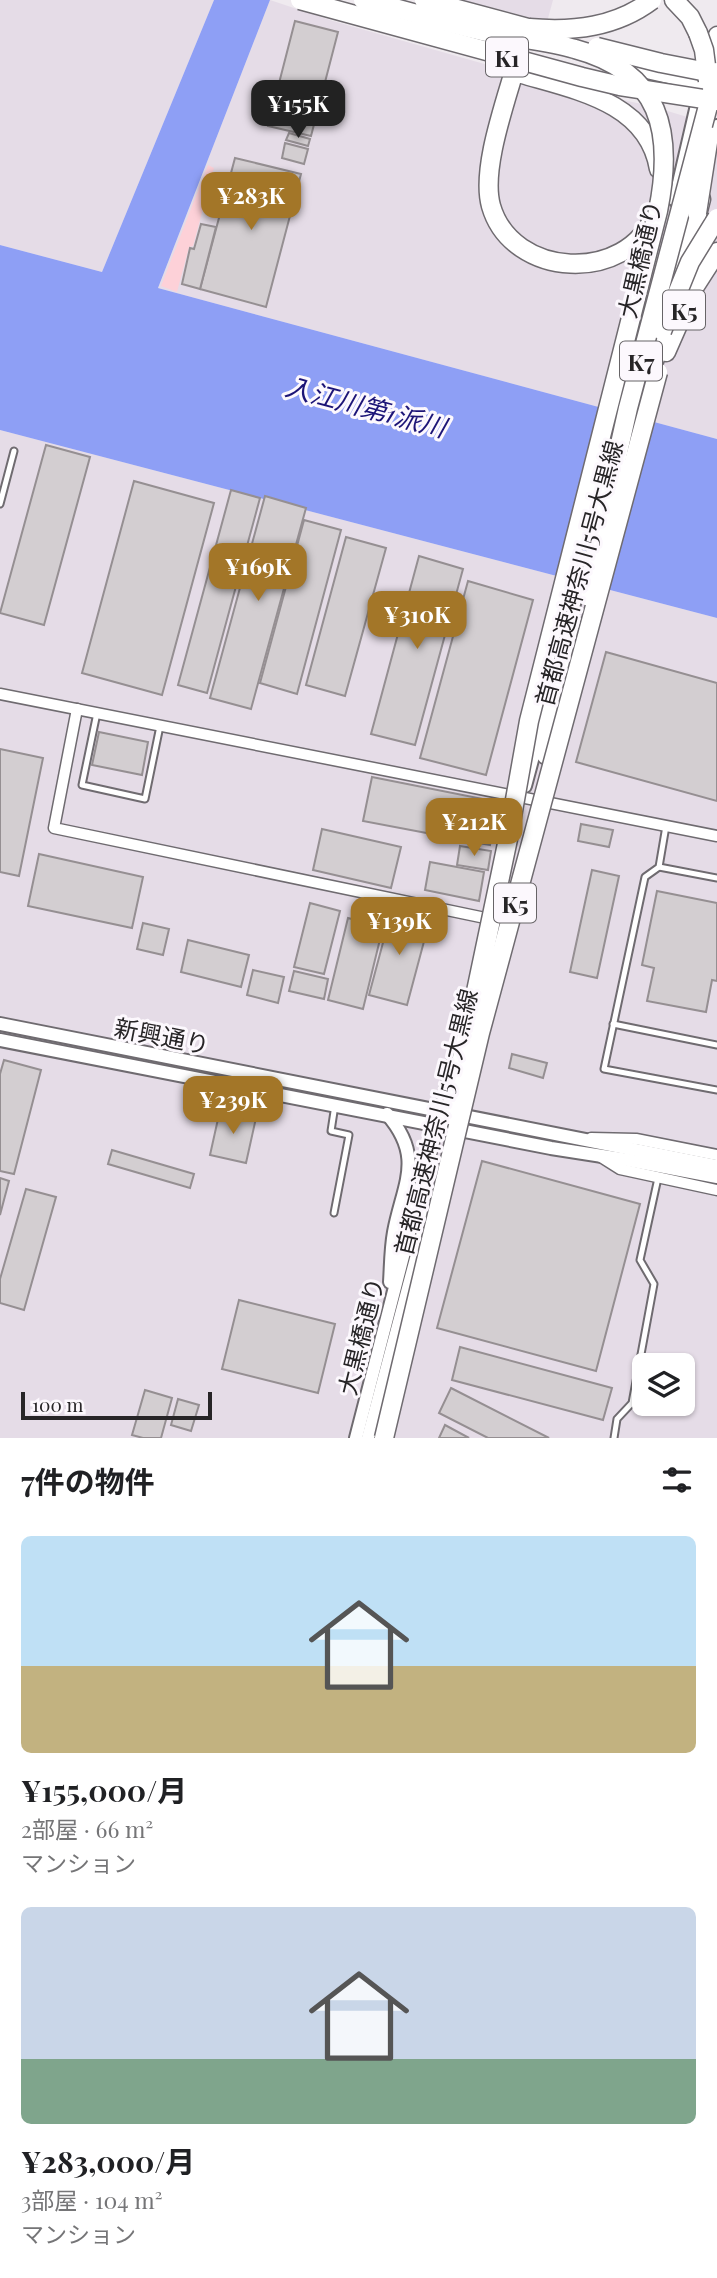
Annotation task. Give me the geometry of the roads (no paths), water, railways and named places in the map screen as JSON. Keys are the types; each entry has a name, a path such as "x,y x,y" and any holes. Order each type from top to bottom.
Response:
{"highway":[{"name":"K1","path":"300,0 328,4 582,77 620,86 717,101"},
{"name":"K1","path":"425,0 713,79"},
{"path":"372,1 512,26 572,29 620,19 652,0"},
{"path":"674,0 690,17 698,33 708,78 708,142 697,213"},
{"path":"372,1 638,68"},
{"path":"372,1 465,28 562,45 604,59 631,76 646,93 661,125 665,150 658,211 529,721 508,839 447,1119"},
{"path":"328,4 408,39 594,96 623,111 641,128 655,149 660,171 658,204 650,225 637,242 608,259 586,264 552,261 529,251 509,235 495,215 489,192 490,169 519,54"},
{"name":"K7","path":"574,651 628,408 713,79"},
{"name":"K7","path":"658,372 717,138"},
{"name":"K5","path":"574,651 662,331 690,262 717,218"},
{"name":"K5","path":"658,372 691,295 717,252"},
{"name":"首都高速神奈川5号大黒線","path":"384,1438 480,1034 658,372"},
{"name":"首都高速神奈川5号大黒線","path":"378,1438 429,1222 447,1119 574,651"}],"main road":[{"path":"697,105 713,79 717,35"},
{"path":"519,54 717,109"},
{"path":"638,68 713,79"}],"street":[{"name":"大黒橋通り","path":"368,1438 447,1119 489,919 625,411 697,105"},
{"name":"大黒橋通り","path":"356,1438 387,1317 580,667 717,126"},
{"path":"0,694 717,836"},
{"path":"77,709 54,828 489,919"},
{"name":"新興通り","path":"0,1024 447,1119"},
{"name":"新興通り","path":"0,1040 335,1105 387,1114 447,1119"},
{"path":"387,1114 401,1130 409,1155 407,1185 394,1233 387,1317"},
{"path":"447,1119 573,1138 717,1166"},
{"path":"447,1119 551,1148 717,1177"},
{"path":"573,1138 636,1139 717,1155"},
{"path":"598,1155 620,1169 717,1190"}],"lane":[{"path":"415,0 617,58 638,68"},
{"path":"328,4 519,54"},
{"path":"0,504 14,451"},
{"path":"97,713 82,785 145,799 160,726"},
{"path":"666,826 659,867 645,877 604,1069 716,1090 717,1081"},
{"path":"659,867 717,878"},
{"path":"613,1024 717,1045"},
{"path":"334,1213 349,1135 331,1131 335,1105"},
{"path":"614,1438 617,1419 632,1402 638,1380 654,1284 640,1260 658,1178"}],"water":[{"name":"入江川第1派川","path":"214,0 270,0 158,288 717,439 717,618 0,430 0,245 102,272"}]}
